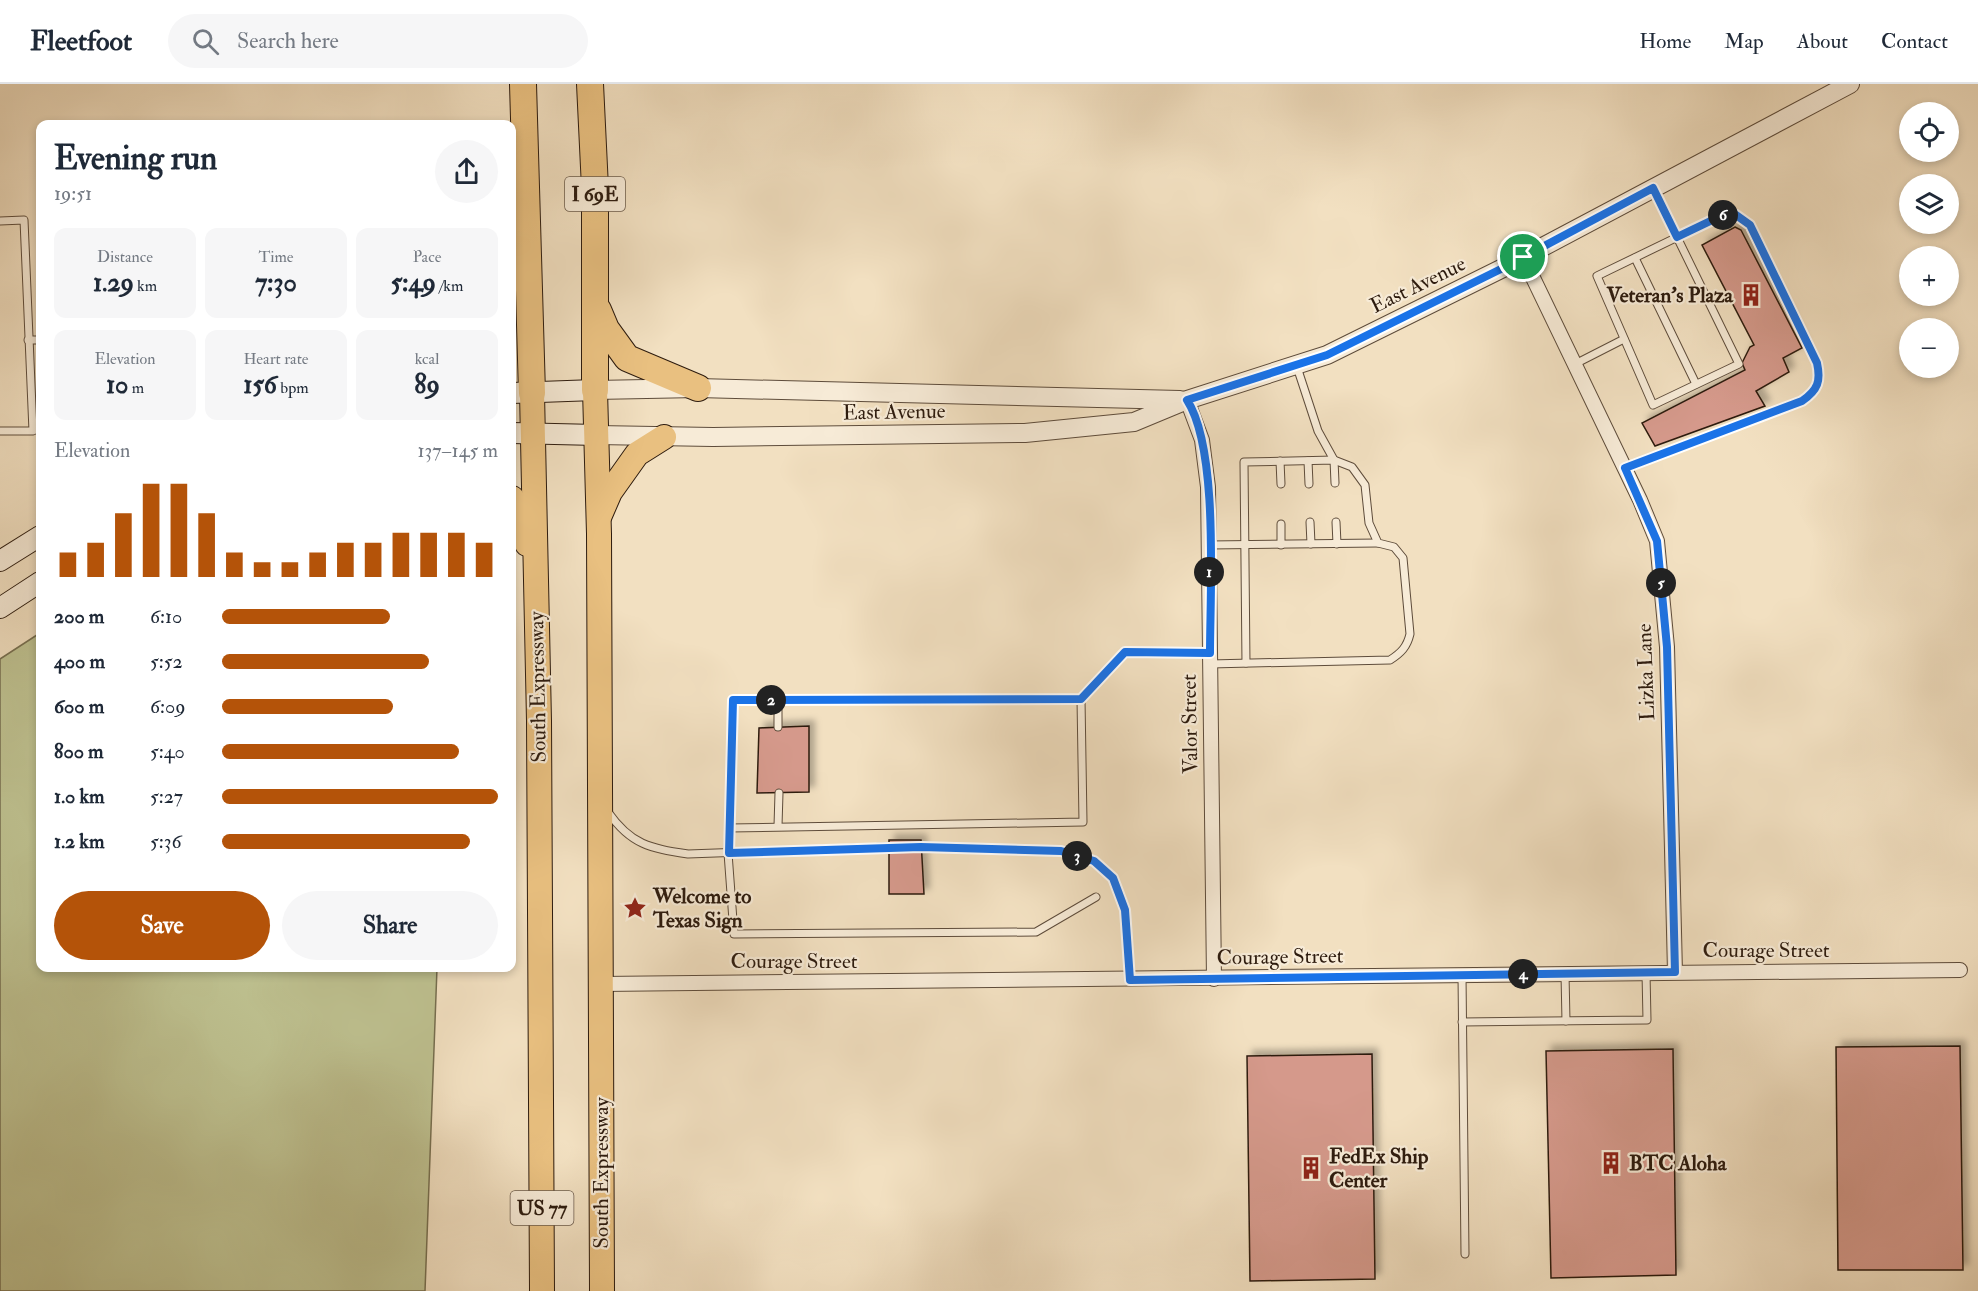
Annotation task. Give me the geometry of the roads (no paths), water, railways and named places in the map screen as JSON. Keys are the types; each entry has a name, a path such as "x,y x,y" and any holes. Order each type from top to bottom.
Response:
{"highway":[{"name":"South Expressway","path":"523,84 528,235 522,433 537,596 542,1291"},
{"name":"South Expressway","path":"590,84 595,188 602,1291"},
{"path":"516,288 528,235"},
{"path":"595,304 606,329 627,358 698,388"},
{"path":"598,520 610,492 637,454 664,437"},
{"path":"516,508 524,529 537,596"},
{"path":"601,1229 618,1291"}],"main road":[{"path":"522,393 595,390"},
{"path":"522,433 597,435"},
{"path":"0,561 36,538"},
{"path":"0,608 36,585"}],"street":[{"name":"East Avenue","path":"597,435 664,437 1025,433 1134,422 1187,400 1327,355 1523,257 1850,84"},
{"name":"Lizka Lane","path":"1523,257 1625,468 1657,541 1667,647 1675,972"},
{"name":"East Avenue","path":"595,390 698,388 1187,400"},
{"name":"Valor Street","path":"1187,400 1192,407 1206,459 1214,979"},
{"name":"Courage Street","path":"601,984 1960,970"}],"lane":[{"path":"1625,468 1802,401 1814,392 1820,379 1817,363 1750,225 1736,215 1725,214 1677,237 1635,258 1597,276 1653,405 1739,364 1677,237 1653,188"},
{"path":"0,221 24,220 33,431 0,431"},
{"path":"1635,258 1696,384"},
{"path":"1575,364 1624,339"},
{"path":"28,340 36,340"},
{"path":"1296,364 1318,431 1334,460 1335,483"},
{"path":"1246,663 1244,462 1334,460 1352,467 1365,485 1369,523 1378,543"},
{"path":"1280,461 1281,484"},
{"path":"1308,461 1309,484"},
{"path":"1310,522 1311,544"},
{"path":"1336,522 1337,544"},
{"path":"1281,524 1281,545"},
{"path":"729,828 1083,822 1081,699 1125,652 1246,663 1390,660 1401,653 1410,634 1403,558 1394,547 1378,543 1209,545"},
{"path":"1081,699 733,700 729,853 734,934 1036,932 1096,897"},
{"path":"778,700 778,727"},
{"path":"778,826 779,793"},
{"path":"600,801 631,840 657,850 688,855 921,847 1061,851 1094,861 1113,878 1125,910 1130,980"},
{"path":"1462,1022 1647,1020 1646,973"},
{"path":"1565,974 1566,1021"},
{"path":"1462,975 1465,1254"}],"place":[{"name":"Veteran's Plaza","path":"1751,295"},
{"name":"Welcome to Texas Sign","path":"635,908"},
{"name":"BTC Aloha","path":"1611,1163"},
{"name":"FedEx Ship Center","path":"1311,1168"}]}
